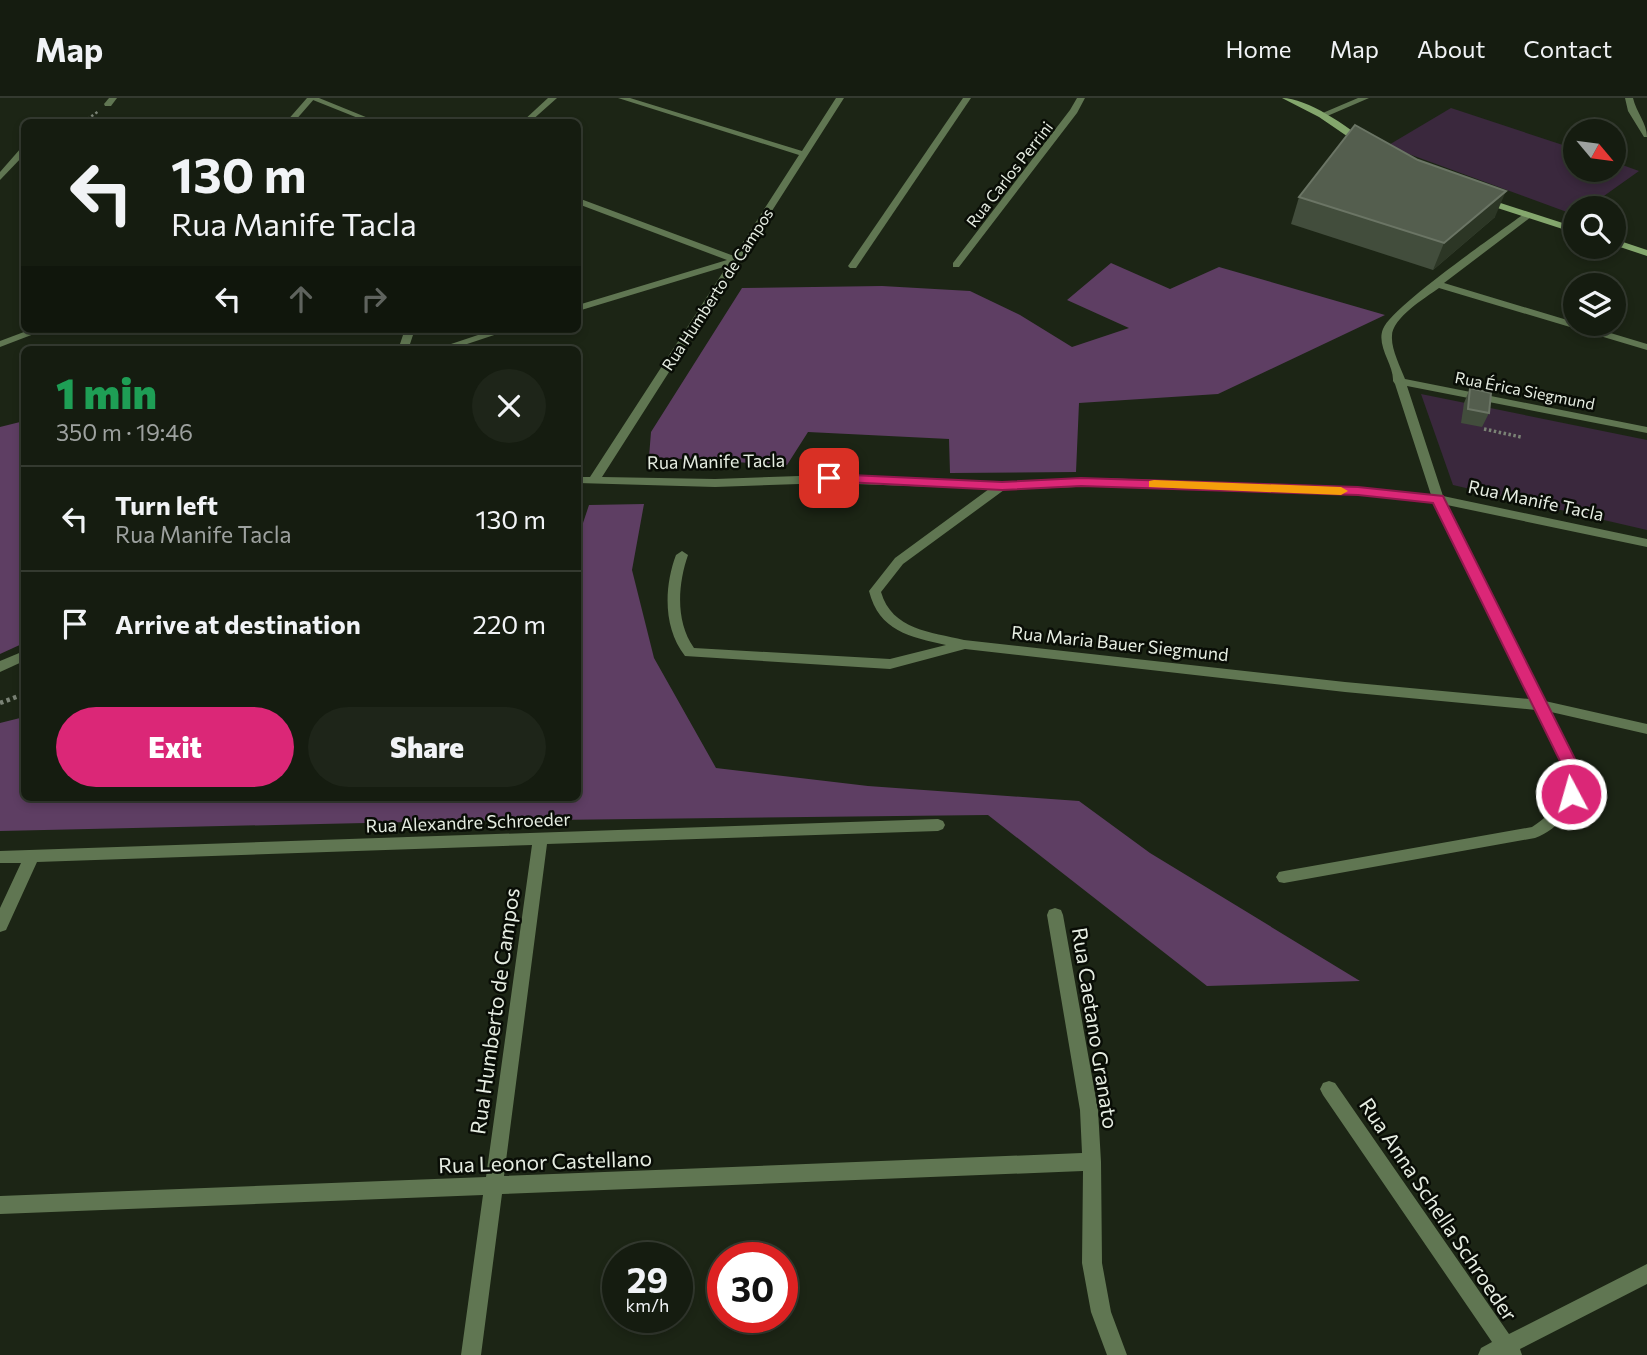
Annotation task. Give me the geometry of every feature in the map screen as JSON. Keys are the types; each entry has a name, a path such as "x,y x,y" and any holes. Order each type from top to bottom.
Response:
{"main road":[{"path":"1286,98 1322,116 1369,147"},
{"path":"1476,198 1563,226"},
{"path":"1626,246 1647,253"}],"street":[{"path":"293,119 312,98 366,119"},
{"path":"529,119 553,98"},
{"path":"622,98 804,154"},
{"name":"Rua Humberto de Campos","path":"594,480 840,98"},
{"path":"853,266 967,98"},
{"name":"Rua Carlos Perrini","path":"956,265 1074,111 1081,98"},
{"path":"1322,116 1365,98"},
{"path":"1629,98 1632,111 1647,135"},
{"path":"0,177 21,153"},
{"path":"581,202 736,260"},
{"path":"1284,877 1535,832 1551,823 1563,810 1571,794 1569,763 1438,499 1386,338 1388,328 1402,310 1528,215"},
{"path":"581,307 736,260"},
{"path":"1436,284 1647,347"},
{"path":"0,344 31,333"},
{"path":"451,346 494,333"},
{"name":"Rua Érica Siegmund","path":"1398,381 1647,430"},
{"name":"Rua Manife Tacla","path":"581,480 715,483 829,478 1002,486 1100,482 1358,491 1438,499 1647,543"},
{"path":"965,644 903,628 886,618 876,604 875,591 899,561 1002,486"},
{"name":"Rua Maria Bauer Siegmund","path":"682,555 675,575 675,608 685,648 690,653 890,664 965,644 1331,685 1541,705 1647,729"},
{"path":"0,667 21,657"},
{"name":"Rua Alexandre Schroeder","path":"0,857 938,825"},
{"name":"Rua Humberto de Campos","path":"471,1355 540,839"},
{"path":"0,925 32,856"},
{"name":"Rua Caetano Granato","path":"1055,915 1089,1110 1092,1263 1101,1312 1117,1355"},
{"name":"Rua Anna Schella Schroeder","path":"1329,1089 1502,1352"},
{"name":"Rua Leonor Castellano","path":"0,1205 1092,1162"},
{"path":"1502,1352 1647,1274"}],"path":[{"path":"1484,429 1521,437"},
{"path":"0,703 21,695"}],"shaded area":[{"path":"1451,108 1563,145 1563,182 1624,182 1604,196 1563,196 1563,211 1387,146"},
{"path":"1626,166 1639,171 1626,180"},
{"path":"1111,263 1170,289 1219,267 1385,315 1218,394 1079,403 1076,472 950,473 949,439 808,432 787,465 649,457 651,432 742,288 882,286 970,291 1020,315 1072,347 1129,328 1067,300"},
{"path":"1421,394 1647,440 1647,530 1453,485"},
{"path":"21,422 21,644 0,654 0,427"},
{"path":"644,504 632,570 654,658 716,768 868,786 1079,801 1150,853 1360,981 1207,986 988,815 454,821 0,831 0,723 21,718 21,801 581,801 581,529 589,505"}],"building":[{"path":"1355,125 1418,160 1506,191 1444,243 1299,197"},
{"path":"1470,388 1491,393 1489,413 1468,409"}],"slow traffic":[{"path":"1154,484 1341,491"}],"route":[{"path":"829,478 1002,486 1081,482 1358,491 1438,499 1569,763 1571,794"}]}
